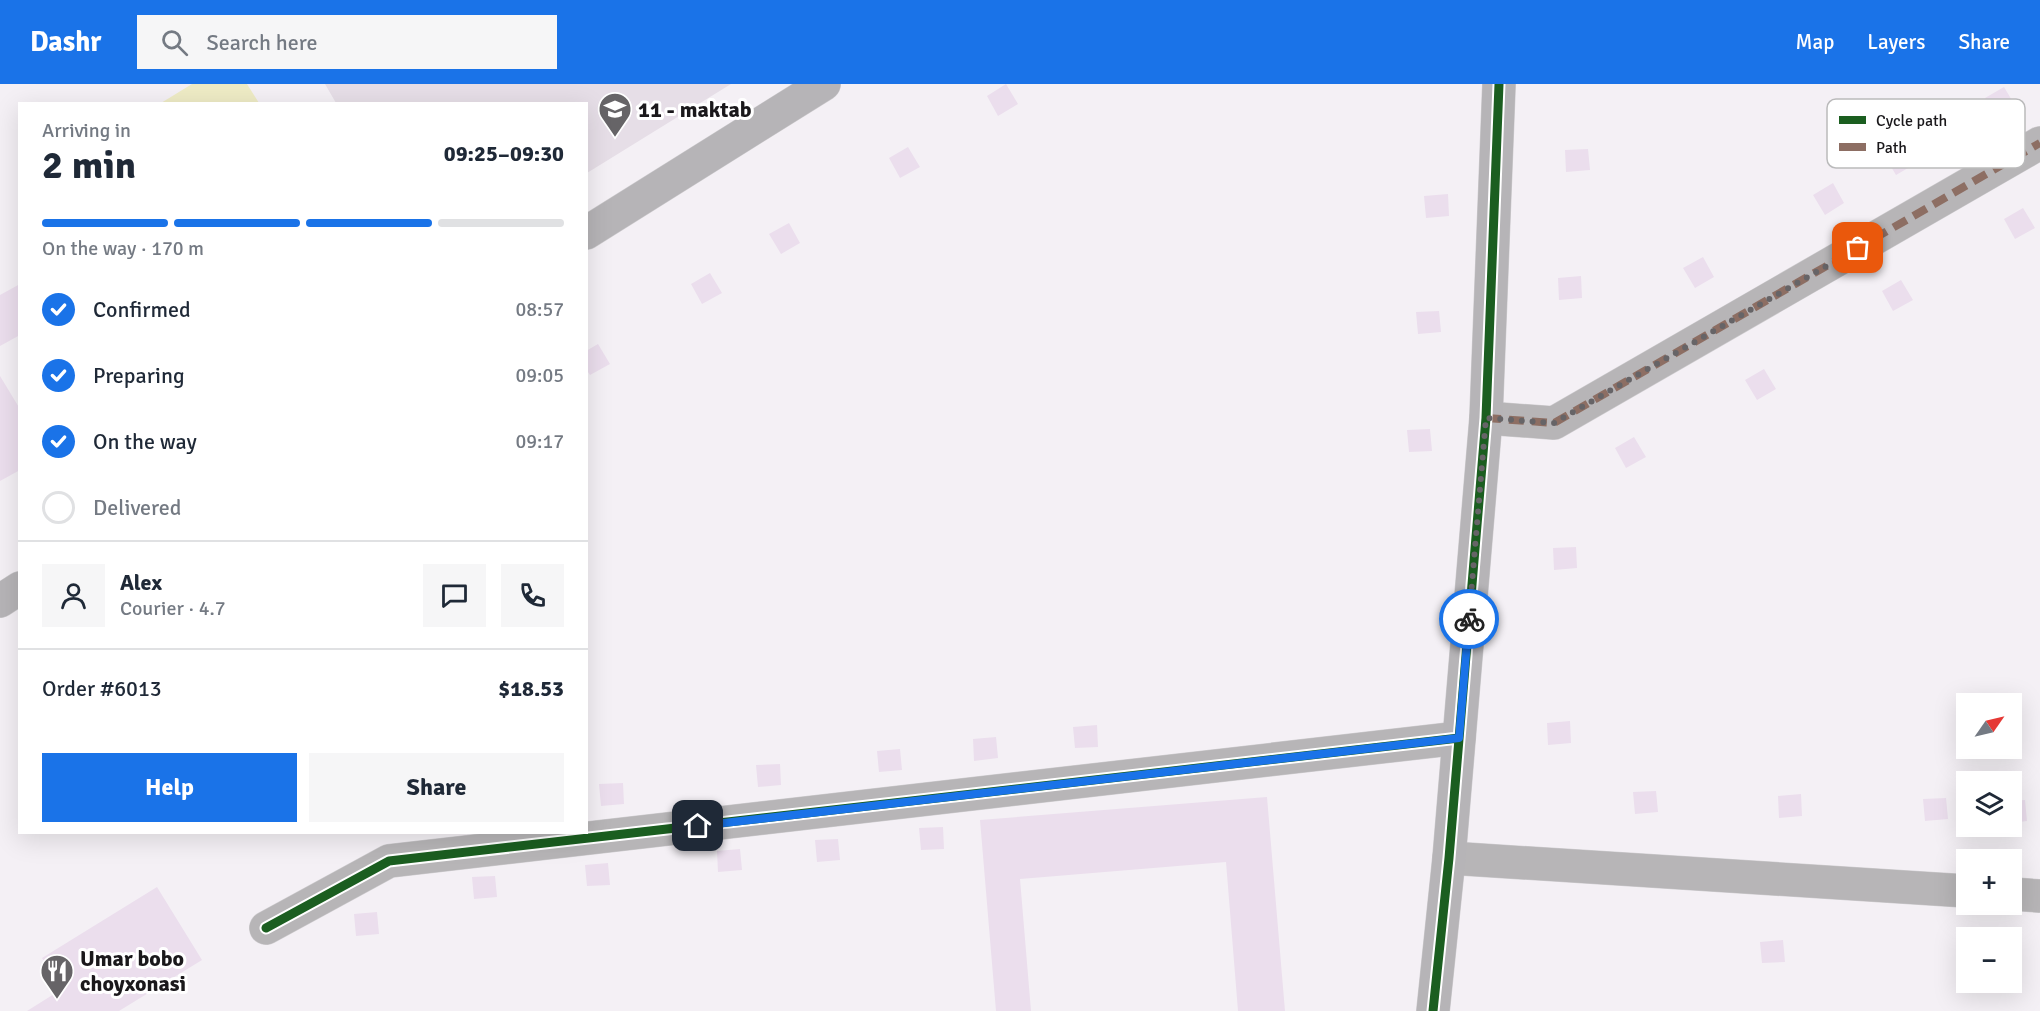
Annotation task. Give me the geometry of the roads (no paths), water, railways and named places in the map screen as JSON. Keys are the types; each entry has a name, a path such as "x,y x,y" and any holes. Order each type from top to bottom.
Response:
{"street":[{"path":"588,232 824,84"},
{"path":"1433,1011 1449,858 1486,418 1499,84"},
{"path":"2025,152 2040,143"},
{"path":"1486,418 1554,423 1997,168"},
{"path":"0,601 18,589"},
{"path":"267,928 389,861 1459,738"},
{"path":"1449,858 1956,890"},
{"path":"2022,895 2040,896"}],"place":[{"name":"11 - maktab","path":"615,138"},
{"name":"Umar bobo choyxonasi","path":"57,1000"}]}
